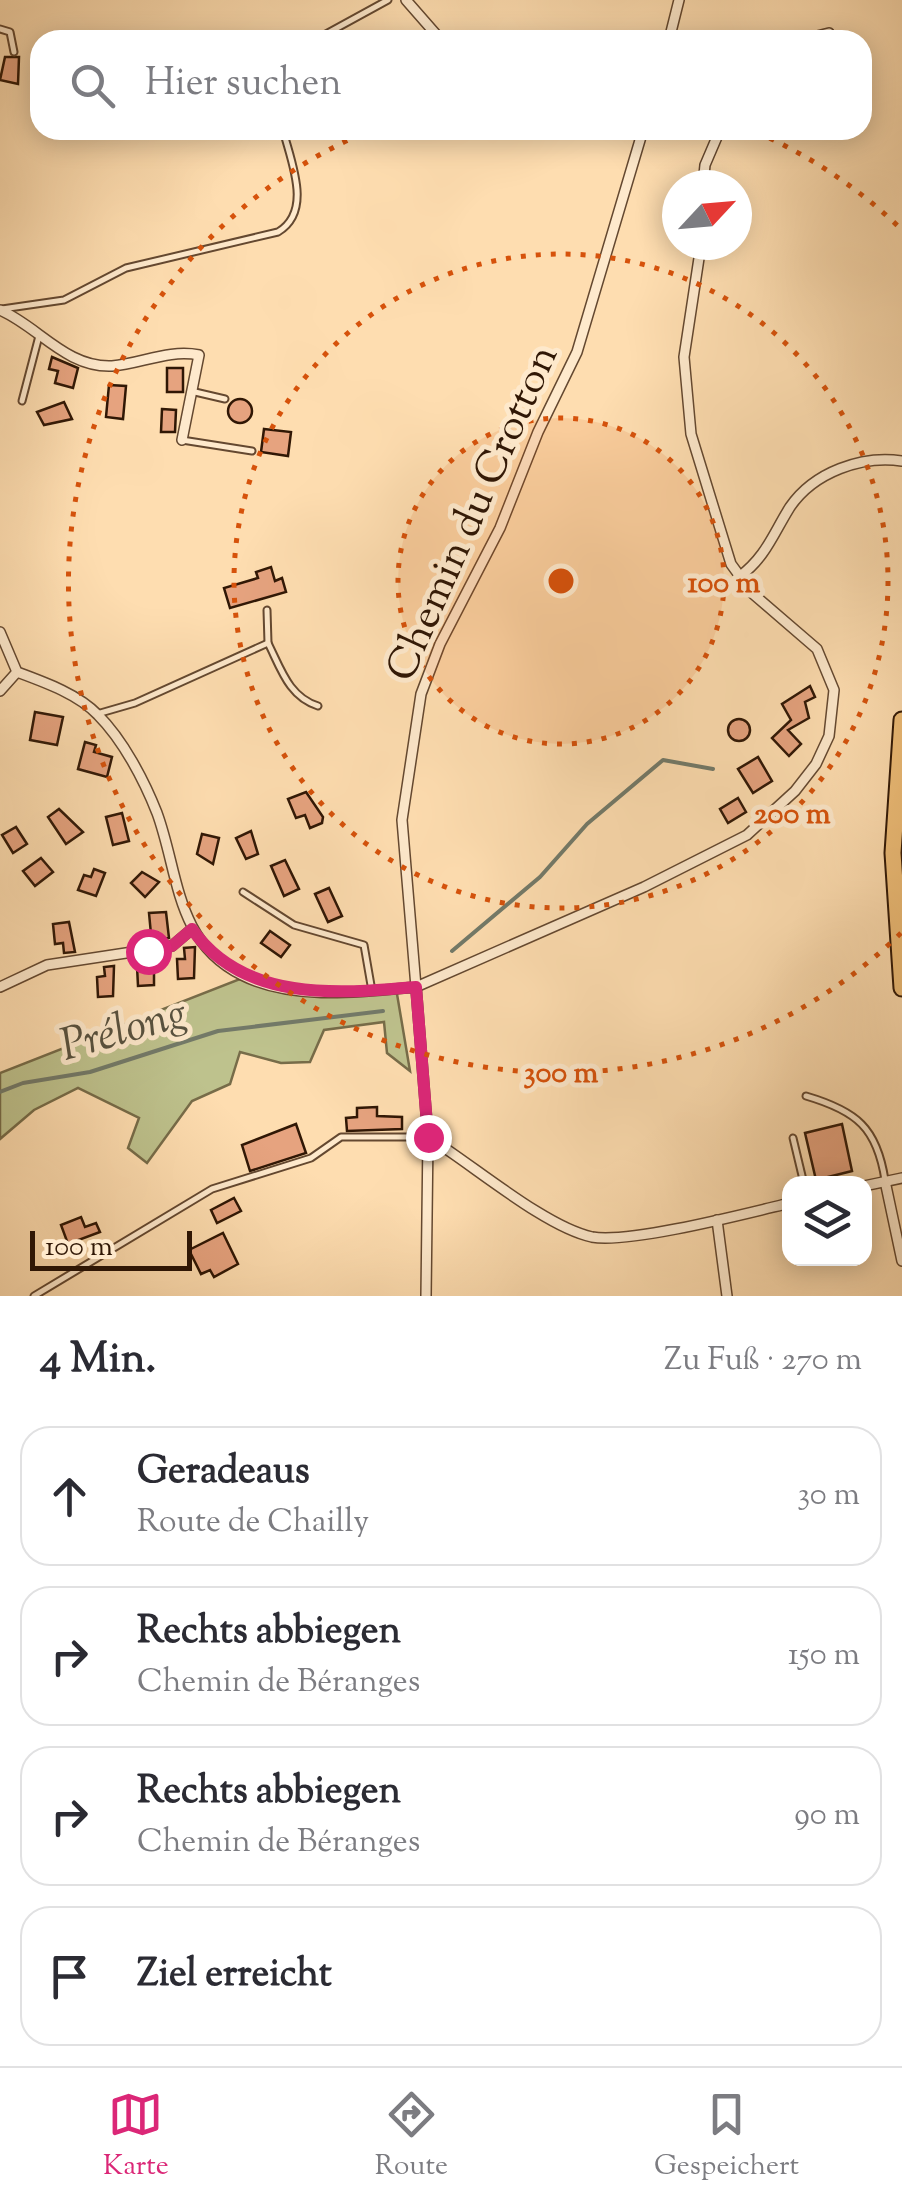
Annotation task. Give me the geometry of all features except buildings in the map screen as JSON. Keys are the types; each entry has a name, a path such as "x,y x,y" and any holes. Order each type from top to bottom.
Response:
{"highway":[{"path":"902,720 892,852 902,988"}],"street":[{"path":"406,0 432,30"},
{"path":"672,30 679,0"},
{"name":"Chemin du Crotton","path":"426,1296 428,1137 402,820 422,694 440,644 500,528 538,432 577,352 640,140"},
{"path":"705,170 716,140"},
{"path":"0,632 18,672 64,692 98,714 140,776 157,814 182,910 192,929 245,977 316,991 416,987 726,848 747,835 795,791 816,764 829,736 834,690 817,649 739,577 723,538 686,408 684,357 699,260"},
{"path":"1,310 72,358 111,366 145,358 198,355 195,392 182,440"},
{"path":"739,577 771,545 791,506 809,487 879,457 902,461"},
{"path":"0,691 18,672"},
{"path":"0,987 47,965 172,946 192,929"},
{"path":"428,1137 554,1221 594,1237 717,1220 782,1205"},
{"path":"872,1184 902,1178"},
{"path":"886,1181 902,1261"},
{"path":"717,1220 727,1296"}],"lane":[{"path":"333,30 388,0"},
{"path":"0,28 10,32 14,52"},
{"path":"1,310 64,300 126,268 278,232 290,225 298,202 285,140"},
{"path":"22,401 39,336"},
{"path":"195,392 226,399"},
{"path":"182,440 252,451"},
{"path":"267,610 268,643 290,686 298,696 318,706"},
{"path":"98,714 135,703 268,643"},
{"path":"244,892 294,926 364,944 372,990"},
{"path":"806,1096 833,1104 862,1122 880,1147 886,1181"},
{"path":"34,1296 212,1189 312,1158 341,1137 428,1137"},
{"path":"793,1138 802,1176"}],"green space":[{"path":"245,977 317,991 396,988 410,1071 387,1053 384,1022 324,1030 310,1062 281,1063 240,1052 230,1084 192,1101 147,1163 128,1148 139,1118 78,1088 34,1110 0,1139 0,1073"}],"waterway":[{"name":"Prélong","path":"452,951 540,877 587,824 663,760 713,769"},
{"name":"Prélong","path":"0,1092 23,1083 90,1072 218,1031 383,1011"}],"route":[{"path":"148,951 172,946 192,929 230,968 264,982 316,991 416,987 428,1137"}]}
